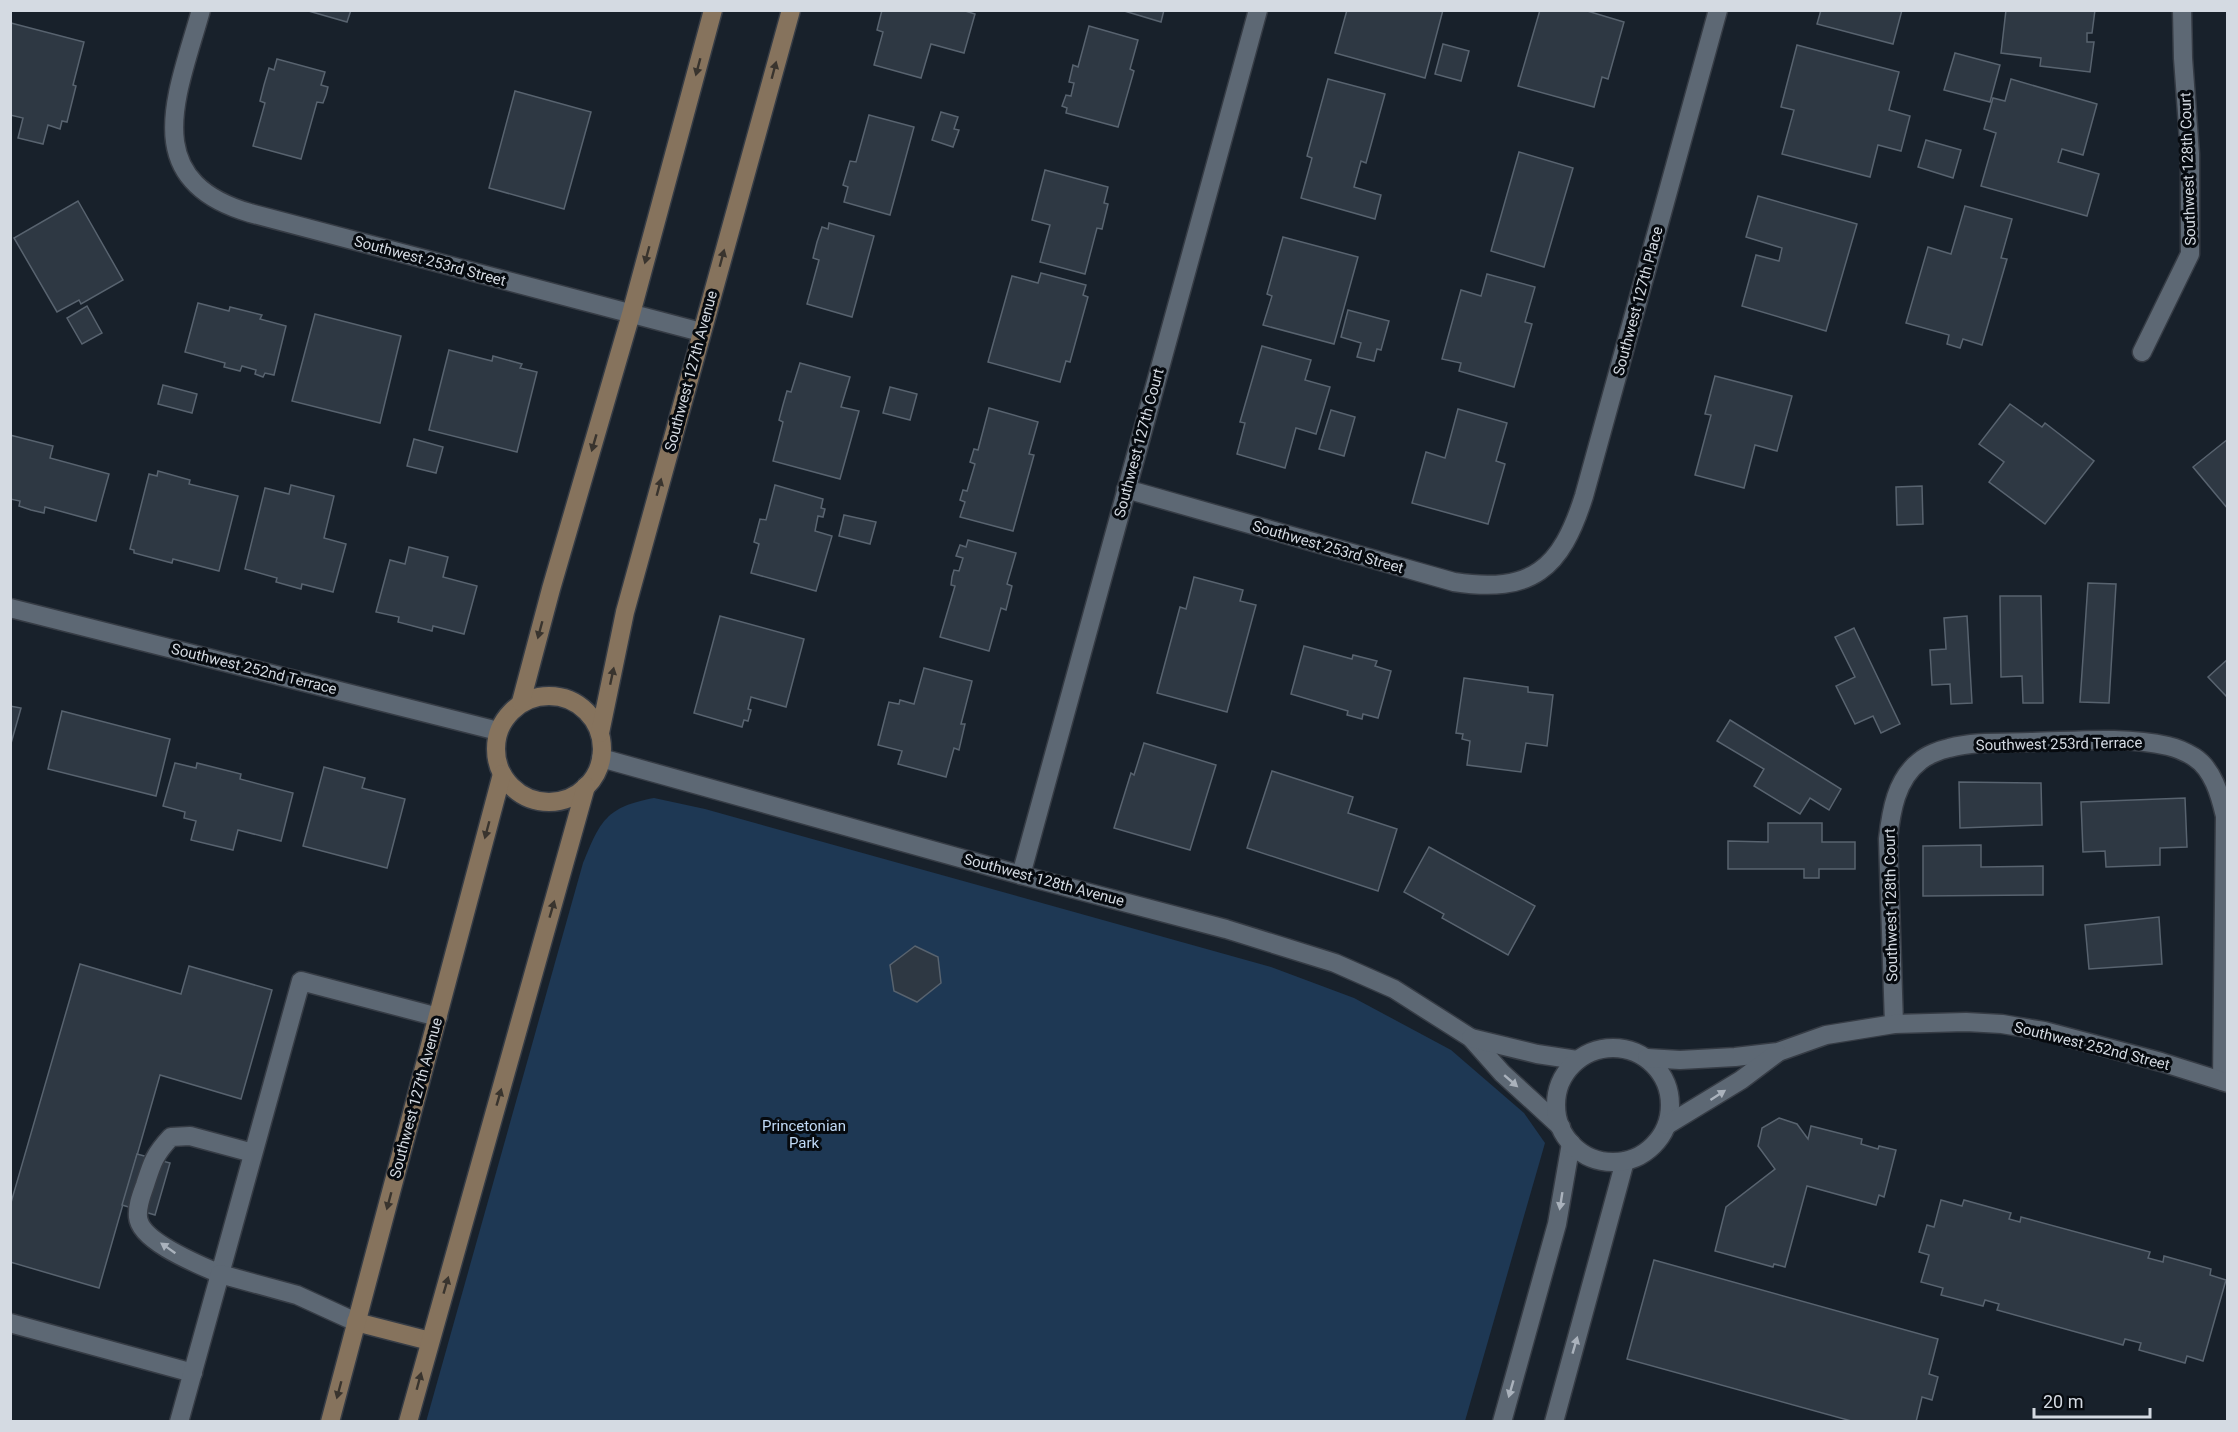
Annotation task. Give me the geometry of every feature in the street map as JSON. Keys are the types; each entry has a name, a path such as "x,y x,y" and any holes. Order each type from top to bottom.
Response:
{"street":[{"name":"Southwest 253rd Street","path":"201,10 174,113 174,144 178,158 189,177 209,196 234,208 701,332"},
{"path":"521,702 551,589 631,314 713,10"},
{"name":"Southwest 127th Avenue","path":"600,733 625,612 791,10"},
{"name":"Southwest 127th Court","path":"1021,875 1258,10"},
{"name":"Southwest 127th Place","path":"1532,576 1543,569 1561,549 1578,515 1718,10"},
{"name":"Southwest 128th Court","path":"2142,352 2190,254 2190,154 2182,10"},
{"name":"Southwest 253rd Street","path":"1126,489 1454,582 1496,586 1532,576"},
{"name":"Southwest 252nd Terrace","path":"10,608 498,731"},
{"path":"541,696 558,697 574,702 588,712 600,733 601,758 596,773 586,786 573,796 558,801 541,801 525,796 512,787 502,774 497,758 498,731 511,711 521,702 541,696"},
{"name":"Southwest 253rd Terrace","path":"1921,760 1948,748 1976,744 2103,740 2136,741 2170,746 2196,758 2210,774 2220,795 2225,816 2225,1082"},
{"name":"Southwest 128th Avenue","path":"601,758 1021,875 1226,929 1335,963 1394,989 1471,1038 1502,1073 1561,1127"},
{"name":"Southwest 128th Court","path":"1894,1024 1888,839 1891,815 1898,791 1907,773 1921,760"},
{"name":"Southwest 127th Avenue","path":"330,1422 502,774"},
{"path":"408,1422 586,786"},
{"path":"179,1422 301,981 438,1017"},
{"name":"Southwest 252nd Street","path":"1647,1058 1680,1060 1778,1052 1827,1035 1894,1024 1966,1022 2023,1028 2161,1062 2225,1082"},
{"name":"Southwest 128th Avenue","path":"1471,1038 1538,1054 1577,1060"},
{"path":"1612,1047 1630,1050 1647,1058 1660,1072 1668,1089 1671,1107 1667,1125 1658,1142 1643,1154 1625,1161 1602,1161 1580,1151 1571,1143 1561,1127 1556,1109 1558,1091 1564,1074 1577,1060 1593,1051 1612,1047"},
{"name":"Southwest 252nd Street","path":"1667,1125 1741,1080 1778,1052"},
{"path":"254,1153 190,1136 171,1137 156,1152 139,1202 138,1220 147,1233 174,1253 220,1274 297,1295 356,1323 430,1341"},
{"path":"1502,1422 1557,1224 1571,1143"},
{"path":"1554,1422 1625,1161"},
{"path":"10,1323 193,1373"}],"green space":[{"name":"Princetonian Park","path":"654,798 705,809 1271,967 1354,998 1451,1050 1524,1113 1545,1143 1465,1421 426,1422 583,863 600,826 607,818 625,806"}],"building":[{"path":"305,10 351,10 347,22"},
{"path":"882,10 962,10 975,14 964,53 931,44 921,78 874,65 883,32 877,30"},
{"path":"1121,10 1164,10 1161,22"},
{"path":"1347,10 1443,10 1425,78 1335,53"},
{"path":"1540,10 1584,10 1624,22 1608,79 1602,77 1594,107 1518,86"},
{"path":"1821,10 1902,10 1893,44 1817,24"},
{"path":"2006,10 2095,10 2092,33 2087,33 2087,42 2094,42 2090,72 2040,66 2041,58 2001,53"},
{"path":"11,23 84,42 73,85 76,86 67,122 62,121 60,129 48,125 43,144 18,138 23,118 10,115"},
{"path":"1089,26 1138,40 1130,69 1134,71 1118,127 1066,113 1067,108 1062,106 1066,95 1071,96 1074,83 1069,82 1073,65 1078,67"},
{"path":"1443,44 1469,51 1461,81 1435,74"},
{"path":"1797,45 1899,72 1889,110 1910,116 1901,151 1878,145 1870,177 1782,154 1794,110 1781,107"},
{"path":"1955,53 2000,65 1990,102 1944,90"},
{"path":"277,59 325,72 321,85 328,87 326,95 323,103 317,102 301,159 253,146 265,103 260,101 264,85 269,68 274,70"},
{"path":"1328,79 1385,94 1366,163 1361,161 1354,187 1381,195 1375,219 1301,198 1312,158 1307,156"},
{"path":"2011,79 2097,104 2083,155 2062,149 2058,162 2099,174 2087,216 1981,186 1996,133 1984,129 1993,98 2005,101"},
{"path":"515,91 591,112 564,209 489,188"},
{"path":"941,112 958,117 954,129 959,130 953,147 932,140"},
{"path":"869,115 914,127 890,215 844,202 848,187 843,185 850,161 856,162"},
{"path":"1926,140 1961,150 1953,178 1918,167"},
{"path":"1519,152 1573,168 1544,267 1491,251"},
{"path":"1045,170 1108,187 1104,203 1108,204 1102,229 1097,228 1085,274 1040,262 1050,225 1032,220"},
{"path":"1758,196 1857,224 1826,331 1742,306 1756,255 1779,261 1782,248 1746,237"},
{"path":"78,201 123,280 81,304 79,300 57,312 14,238"},
{"path":"1965,206 2012,219 2001,258 2007,259 1982,345 1963,339 1960,348 1947,344 1949,335 1906,323 1928,247 1951,254"},
{"path":"829,223 874,236 852,317 807,304 819,260 813,258 817,242 822,227 828,229"},
{"path":"1283,237 1358,257 1334,344 1263,325 1272,296 1267,294"},
{"path":"1041,273 1086,285 1083,295 1088,297 1070,362 1066,361 1060,382 988,362 1012,276 1038,283"},
{"path":"1487,274 1535,287 1525,322 1532,324 1514,387 1459,371 1461,363 1442,359 1461,290 1481,296"},
{"path":"198,303 229,311 230,307 262,315 260,319 286,326 274,375 265,373 263,377 255,374 256,370 242,366 240,371 224,367 225,363 185,352"},
{"path":"87,306 102,333 82,344 67,318"},
{"path":"1348,310 1389,321 1381,350 1377,349 1374,361 1357,357 1361,343 1341,337"},
{"path":"315,314 401,336 380,423 292,401"},
{"path":"1262,346 1311,360 1305,380 1330,387 1316,434 1296,428 1285,468 1237,454 1245,423 1240,422"},
{"path":"449,350 492,361 493,356 522,364 520,368 537,372 517,452 429,430"},
{"path":"800,363 850,377 841,407 859,411 840,479 773,461 783,422 779,420 783,405 787,391 791,392"},
{"path":"1715,376 1792,396 1777,451 1755,445 1744,488 1695,475 1711,415 1705,414"},
{"path":"163,385 197,394 192,413 158,404"},
{"path":"890,387 917,394 910,420 883,413"},
{"path":"2010,404 2042,427 2045,423 2094,461 2045,524 1989,482 2004,462 1979,444"},
{"path":"989,408 1038,422 1029,454 1034,455 1013,531 960,517 965,502 960,500 963,490 967,491 975,464 970,462 974,449 978,450"},
{"path":"1458,409 1507,423 1496,461 1505,464 1488,524 1412,503 1426,452 1445,458"},
{"path":"1331,410 1355,417 1344,456 1319,449"},
{"path":"10,435 53,446 50,458 109,474 96,521 45,507 44,513 31,510 19,506 20,501 10,499"},
{"path":"414,439 443,447 436,473 407,466"},
{"path":"2228,439 2228,509 2193,467"},
{"path":"158,471 190,480 189,484 238,496 219,571 173,559 172,563 134,553 134,550 130,549 149,474 157,476"},
{"path":"291,485 334,496 324,538 346,544 333,592 302,584 301,589 276,582 277,578 245,569 265,488 289,494"},
{"path":"775,485 823,499 821,508 825,509 823,517 818,516 815,531 832,536 816,591 751,573 759,544 754,542 760,519 766,520"},
{"path":"1922,486 1923,524 1897,525 1896,487"},
{"path":"844,515 876,522 870,544 839,536"},
{"path":"968,540 1016,553 1007,584 1012,586 1006,610 1001,608 989,651 940,637 955,586 951,585 954,570 959,571 963,558 956,556 960,545 966,547"},
{"path":"409,547 448,557 443,577 477,586 464,634 433,626 432,631 398,622 399,617 376,612 390,560 405,564"},
{"path":"1194,577 1243,590 1240,601 1256,605 1227,712 1157,693 1180,607 1186,609"},
{"path":"2088,583 2116,584 2109,703 2080,702"},
{"path":"2000,596 2041,596 2043,703 2023,703 2022,676 2001,677"},
{"path":"720,616 804,639 786,707 751,697 748,721 744,720 742,727 694,713"},
{"path":"1967,616 1972,703 1951,704 1950,684 1932,685 1930,650 1946,649 1944,618"},
{"path":"1854,628 1900,724 1881,733 1873,716 1855,724 1836,686 1855,677 1835,637"},
{"path":"1304,646 1352,659 1353,655 1377,661 1375,666 1391,671 1378,718 1363,714 1362,719 1347,715 1348,711 1291,694"},
{"path":"2228,659 2228,698 2208,677"},
{"path":"924,668 972,681 961,724 965,724 959,750 954,748 946,777 898,764 902,751 878,745 889,702 899,704 900,700 914,704"},
{"path":"1464,678 1528,687 1528,692 1553,695 1547,746 1526,743 1521,772 1467,765 1470,741 1462,739 1463,734 1456,733"},
{"path":"10,706 21,708 10,747"},
{"path":"62,711 170,739 156,796 48,769"},
{"path":"1730,720 1841,789 1829,810 1810,798 1800,814 1754,786 1764,769 1717,741"},
{"path":"1144,743 1216,765 1190,850 1114,828 1131,773 1134,775"},
{"path":"175,763 196,768 197,763 241,774 240,779 293,793 281,841 238,830 233,850 191,840 196,821 184,818 185,812 163,806"},
{"path":"324,767 365,778 362,788 405,799 387,868 303,846"},
{"path":"1272,771 1353,797 1348,813 1397,829 1378,891 1247,848"},
{"path":"1959,782 2041,783 2042,825 1960,828"},
{"path":"2185,798 2187,847 2160,848 2160,865 2106,867 2105,851 2083,852 2081,802"},
{"path":"1768,823 1822,823 1822,842 1855,842 1855,869 1819,869 1819,878 1804,878 1804,869 1728,869 1728,841 1768,842"},
{"path":"1981,845 1981,867 2043,866 2043,895 1923,896 1923,846"},
{"path":"1429,847 1535,906 1508,955 1442,918 1444,914 1404,892"},
{"path":"2159,917 2162,964 2089,969 2085,925"},
{"path":"915,946 938,957 941,983 917,1002 894,991 890,965"},
{"path":"80,964 181,994 189,966 272,990 241,1099 160,1075 99,1288 10,1262 10,1206"},
{"path":"1779,1118 1797,1124 1808,1139 1811,1126 1862,1139 1861,1144 1878,1149 1879,1146 1896,1150 1884,1197 1879,1195 1876,1205 1807,1186 1785,1267 1774,1264 1773,1267 1715,1251 1726,1207 1775,1169 1758,1146 1762,1128"},
{"path":"137,1154 170,1163 155,1215 122,1205"},
{"path":"1941,1200 1962,1206 1964,1200 2011,1213 2009,1219 2020,1222 2021,1217 2150,1252 2148,1258 2163,1262 2164,1256 2211,1269 2210,1275 2226,1280 2203,1361 2187,1356 2185,1363 2139,1350 2141,1343 2125,1339 2123,1345 1997,1310 1999,1304 1985,1300 1983,1306 1941,1295 1943,1288 1921,1282 1929,1255 1919,1252 1927,1225 1934,1227"},
{"path":"1654,1260 1938,1339 1929,1374 1938,1377 1932,1400 1922,1397 1916,1422 1855,1422 1627,1359"}]}
